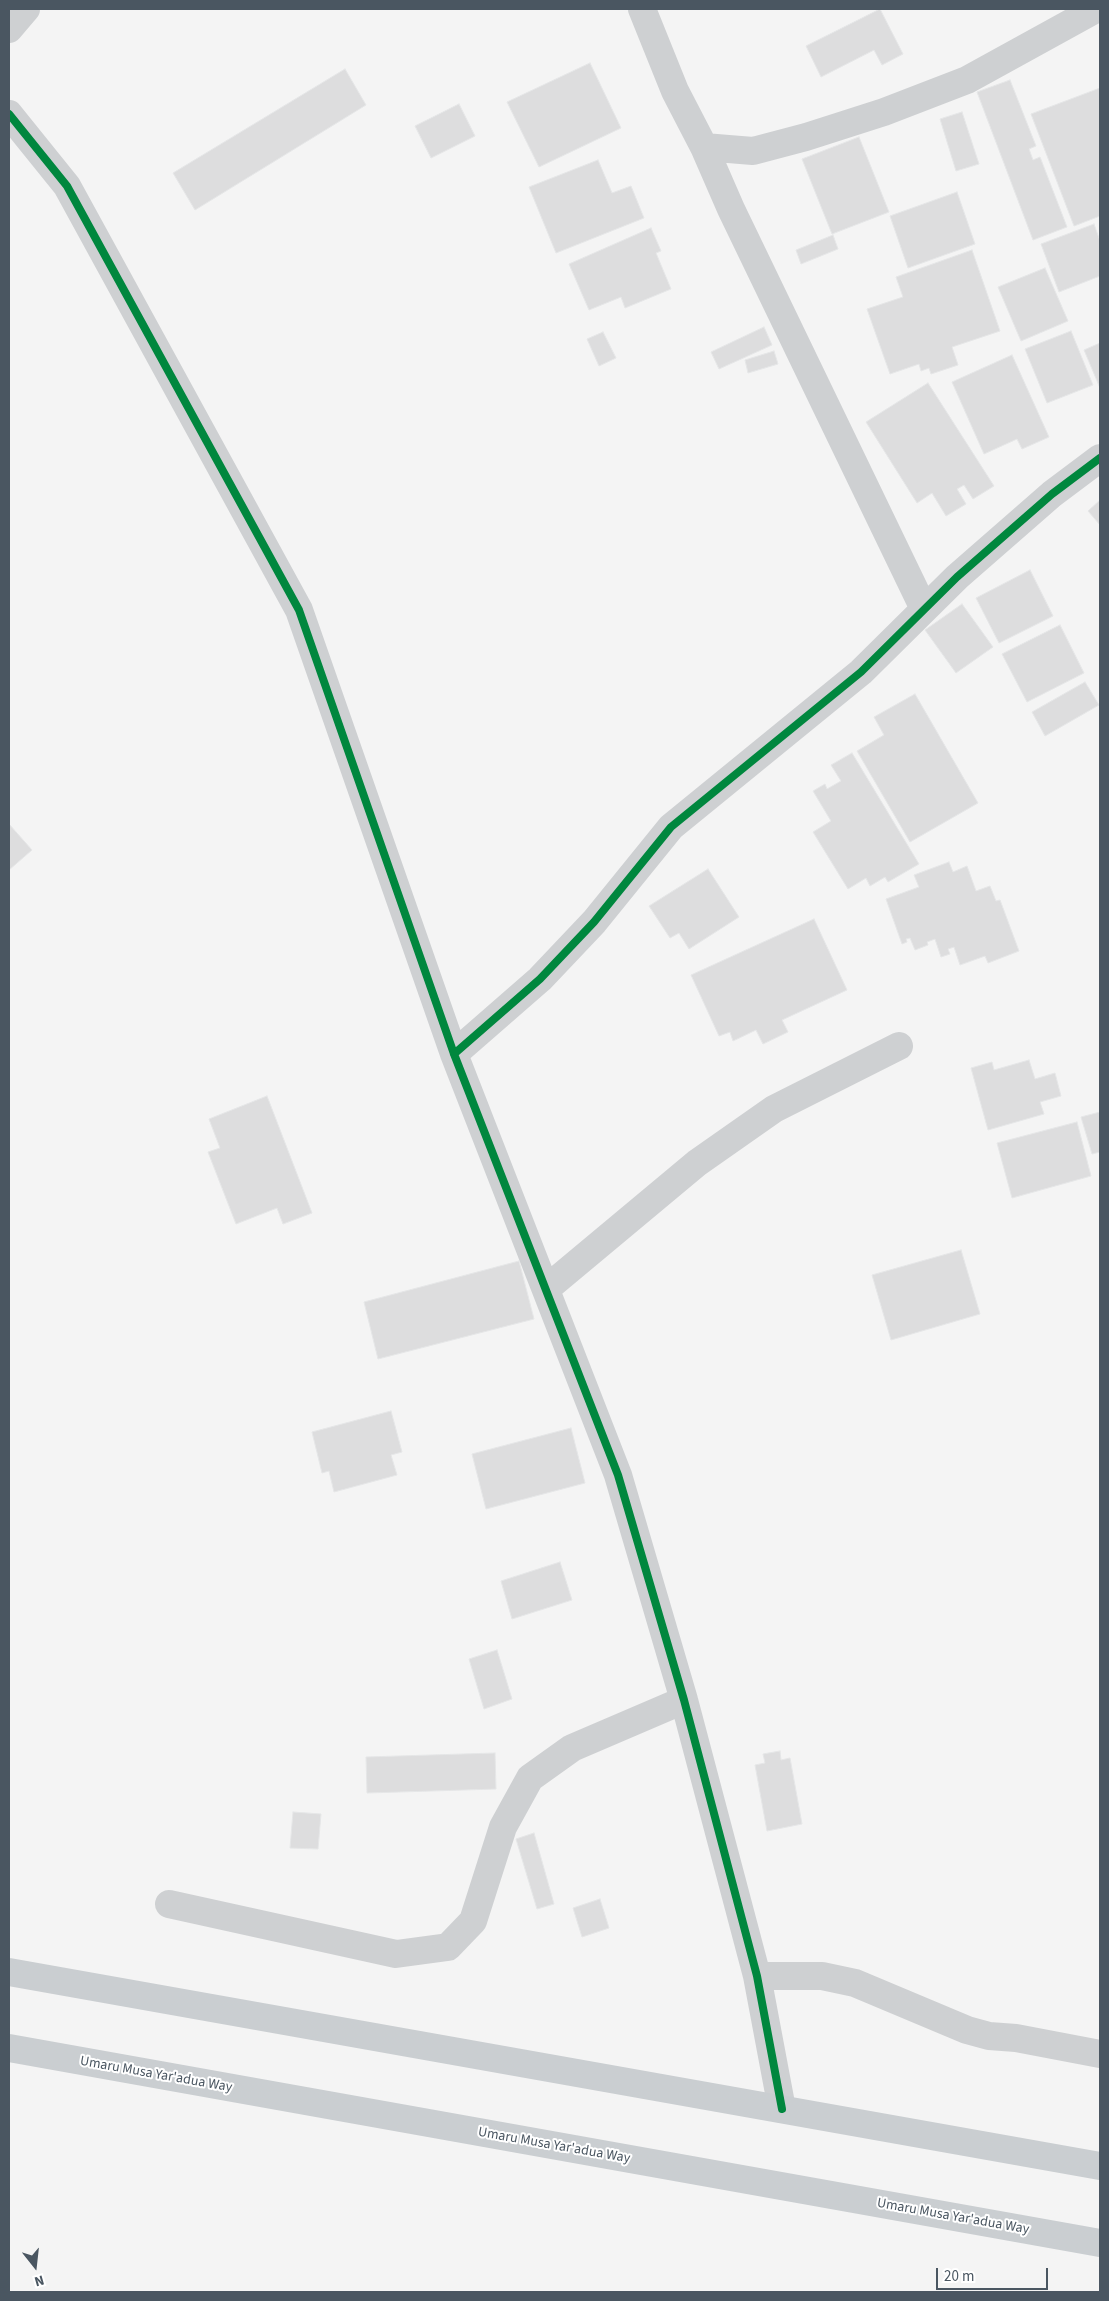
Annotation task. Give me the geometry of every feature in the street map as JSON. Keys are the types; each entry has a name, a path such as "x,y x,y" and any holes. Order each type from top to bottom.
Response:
{"main road":[{"path":"9,1972 1100,2166"},
{"name":"Umaru Musa Yar'adua Way","path":"9,2048 1100,2243"}],"street":[{"path":"9,29 26,9"},
{"path":"642,9 675,91 704,147 924,609"},
{"path":"704,147 753,151 806,138 884,112 967,80 1096,9"},
{"path":"9,114 67,186 298,610 454,1054 618,1475 684,1700 758,1976 782,2109"},
{"path":"454,1054 540,979 594,922 671,827 861,672 957,577 1052,494 1100,458"},
{"path":"546,1289 697,1163 774,1110 899,1046"},
{"path":"168,1904 396,1954 448,1947 473,1921 503,1827 530,1778 572,1748 684,1700"},
{"path":"758,1976 830,1978 855,1984 967,2030 990,2036 1016,2038 1100,2054"}],"building":[{"path":"880,9 903,54 882,65 874,50 821,77 806,46"},
{"path":"590,63 621,128 539,167 507,102"},
{"path":"345,69 366,105 195,210 173,173"},
{"path":"1010,80 1036,146 1029,149 1033,160 1040,157 1067,227 1033,240 977,92"},
{"path":"1100,88 1100,216 1074,226 1031,114"},
{"path":"459,104 475,136 431,158 415,126"},
{"path":"962,112 979,164 956,171 940,119"},
{"path":"859,137 889,212 832,234 802,159"},
{"path":"598,160 612,193 631,186 644,218 556,253 529,187"},
{"path":"957,192 975,244 908,268 890,216"},
{"path":"1094,224 1100,241 1100,276 1059,292 1041,244"},
{"path":"651,228 661,251 656,253 671,289 625,308 621,297 589,310 569,264"},
{"path":"833,235 838,249 801,264 796,250"},
{"path":"972,250 1000,331 952,347 958,365 931,374 929,368 921,371 919,364 890,374 867,309 903,297 896,277"},
{"path":"1045,268 1068,321 1021,341 998,287"},
{"path":"764,327 772,345 719,369 711,352"},
{"path":"1071,331 1093,385 1047,403 1025,349"},
{"path":"603,332 616,358 599,366 587,339"},
{"path":"1100,343 1100,388 1084,350"},
{"path":"774,351 778,364 748,373 745,360"},
{"path":"1012,355 1049,437 1022,449 1017,439 984,454 952,382"},
{"path":"928,383 994,486 973,499 964,485 957,489 966,504 946,516 932,493 917,503 866,422"},
{"path":"1100,500 1100,525 1088,511"},
{"path":"1030,570 1053,616 999,643 976,598"},
{"path":"962,604 993,647 956,673 925,630"},
{"path":"1060,625 1084,673 1027,702 1002,654"},
{"path":"1085,682 1099,705 1045,736 1032,712"},
{"path":"915,694 978,803 910,842 857,751 884,735 874,717"},
{"path":"852,753 919,864 888,882 885,877 870,886 866,878 848,889 813,832 831,821 813,791 825,784 827,789 841,781 831,765"},
{"path":"9,824 32,850 9,870"},
{"path":"949,862 953,872 967,866 976,891 990,886 996,901 1000,900 1019,951 988,963 985,956 960,965 954,947 948,949 950,954 941,957 935,939 927,942 928,945 915,950 910,938 906,939 907,942 902,944 886,899 919,887 914,875"},
{"path":"708,869 739,917 689,949 679,933 670,938 649,906"},
{"path":"814,919 847,990 782,1020 788,1032 763,1044 756,1030 733,1041 730,1032 719,1036 691,975"},
{"path":"1029,1060 1035,1079 1055,1073 1061,1096 1040,1102 1044,1114 988,1130 971,1068 992,1062 994,1070"},
{"path":"267,1096 312,1213 283,1224 277,1208 236,1224 208,1152 220,1148 209,1119"},
{"path":"1100,1112 1100,1152 1092,1154 1081,1117"},
{"path":"1077,1122 1091,1176 1012,1198 997,1143"},
{"path":"961,1250 980,1314 891,1340 872,1275"},
{"path":"519,1261 534,1319 378,1359 364,1302"},
{"path":"391,1411 402,1452 391,1455 397,1475 334,1492 329,1471 322,1473 312,1432"},
{"path":"571,1428 585,1483 486,1509 472,1454"},
{"path":"560,1562 572,1600 512,1619 501,1581"},
{"path":"497,1650 512,1699 484,1709 469,1659"},
{"path":"780,1751 781,1760 790,1758 802,1824 767,1831 755,1765 765,1763 763,1754"},
{"path":"495,1753 496,1789 367,1793 366,1757"},
{"path":"293,1812 321,1814 318,1849 290,1848"},
{"path":"534,1833 554,1904 537,1909 516,1839"},
{"path":"600,1899 609,1928 582,1937 573,1908"}],"cycle path":[{"path":"9,114 67,186 299,610 454,1054 618,1475 684,1700 757,1976 782,2109"},
{"path":"454,1054 540,979 594,922 671,827 861,672 957,577 1052,494 1100,458"}]}
